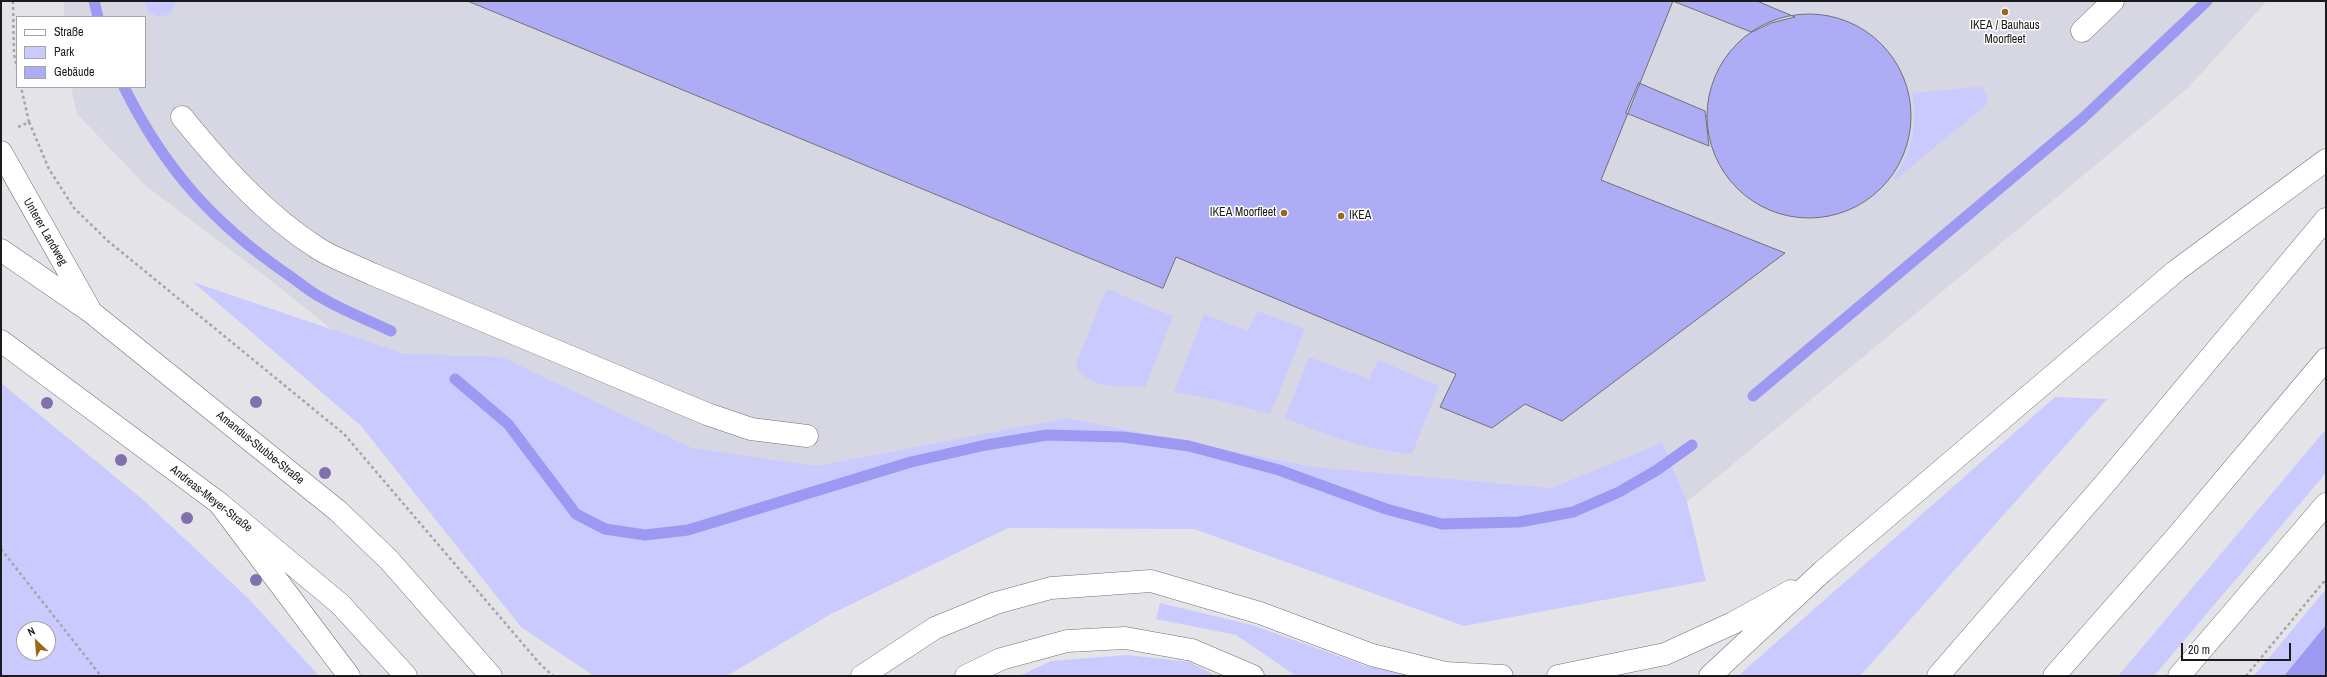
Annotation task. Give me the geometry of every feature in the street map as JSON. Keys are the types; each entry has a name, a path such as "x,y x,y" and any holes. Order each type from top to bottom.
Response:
{"main road":[{"path":"2082,31 2113,1"},
{"path":"182,117 219,162 263,205 320,249 406,288 707,414 751,429 807,436"},
{"name":"Unterer Landweg","path":"1,152 91,312"},
{"path":"1710,676 1818,576 2178,270 2326,160"},
{"path":"1938,676 2108,480 2326,219"},
{"name":"Amandus-Stubbe-Straße","path":"1,250 91,312 338,511 389,560 491,676"},
{"name":"Andreas-Meyer-Straße","path":"1,341 219,503 340,604 406,676"},
{"path":"2054,676 2177,536 2326,360"},
{"path":"219,503 349,676"},
{"path":"2179,676 2326,504"},
{"path":"1558,676 1665,654 1733,623 1818,576"},
{"path":"862,676 935,628 996,603 1051,588 1151,581 1260,613 1372,655 1445,673 1502,676"},
{"path":"966,676 1001,659 1067,642 1124,638 1192,650 1253,676"}],"path":[{"path":"13,1 14,54 16,63"},
{"path":"21,88 29,122 49,169 74,208 108,240 344,434 540,664 553,676"},
{"path":"15,128 29,122"},
{"path":"1,549 101,676"},
{"path":"2246,676 2326,579"}],"shaded area":[{"path":"64,1 2267,1 2188,88 2091,169 1687,502 1636,524 901,480 449,424 283,290 145,185 77,114 71,88 146,88 146,16 64,16"},
{"path":"2326,625 2326,676 2284,676"}],"green space":[{"path":"144,1 177,1 170,14 159,17 148,11"},
{"path":"1981,87 1987,95 1988,100 1985,106 1895,180 1894,177 1905,159 1912,137 1914,126 1914,104 1912,93"},
{"path":"193,282 404,354 502,357 692,448 817,466 1067,418 1312,467 1552,488 1662,443 1687,502 1706,581 1464,626 1194,529 1008,528 831,614 727,676 594,676 521,627 361,426"},
{"path":"1107,289 1173,316 1145,387 1117,386 1098,383 1090,380 1076,367 1078,358"},
{"path":"1257,311 1305,329 1270,414 1213,399 1174,392 1204,314 1248,331"},
{"path":"1309,357 1369,379 1378,360 1439,386 1412,454 1379,450 1363,446 1285,418"},
{"path":"1,383 141,498 248,598 319,676 1,676"},
{"path":"2055,397 2107,399 1860,676 1738,676"},
{"path":"2326,429 2326,473 2154,676 2118,676"},
{"path":"2326,589 2326,676 2254,676"},
{"path":"1160,603 1252,625 1366,666 1422,676 1296,676 1236,635 1156,619"},
{"path":"1127,655 1190,662 1216,676 1019,676 1051,661"}],"building":[{"name":"IKEA Moorfleet","path":"468,1 1673,1 1601,180 1785,253 1562,421 1525,404 1492,428 1440,407 1456,374 1176,257 1163,288"},
{"path":"1673,1 1757,1 1795,17 1771,23 1752,32"},
{"path":"1799,14 1819,14 1839,18 1857,26 1874,37 1888,51 1899,68 1907,86 1911,106 1911,126 1907,146 1899,164 1888,181 1874,195 1857,206 1839,214 1819,218 1799,218 1779,214 1761,206 1744,195 1730,181 1719,164 1711,146 1707,126 1707,106 1711,86 1719,68 1730,51 1744,37 1761,26 1779,18"},
{"path":"1639,83 1705,111 1709,146 1626,113"}],"waterway":[{"path":"94,1 98,16"},
{"path":"1753,396 2082,119 2207,1"},
{"path":"125,88 139,116 174,168 213,214 236,235 260,255 318,296 391,331"},
{"path":"455,379 508,424 576,514 605,529 645,535 688,530 911,462 986,445 1047,435 1123,437 1189,446 1279,470 1386,509 1442,524 1519,522 1573,512 1619,492 1657,470 1692,445"}],"place":[{"name":"IKEA / Bauhaus Moorfleet","path":"2005,12"},
{"name":"IKEA Moorfleet","path":"1284,213"},
{"name":"IKEA","path":"1341,216"}]}
